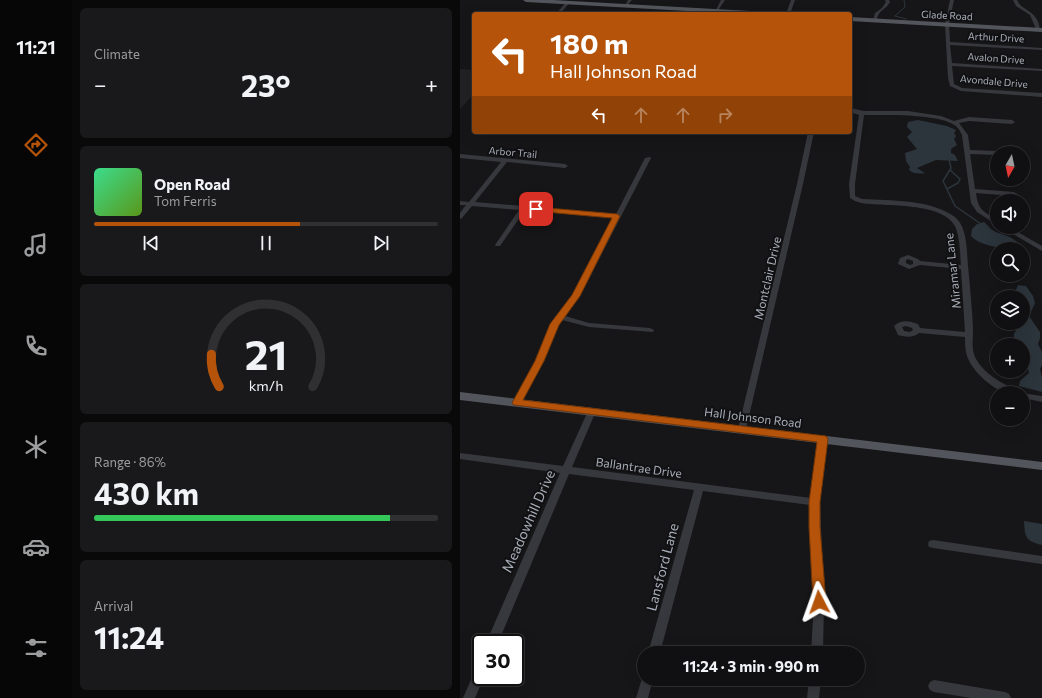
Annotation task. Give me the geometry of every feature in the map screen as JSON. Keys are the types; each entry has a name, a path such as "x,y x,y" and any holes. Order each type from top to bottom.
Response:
{"main road":[{"path":"526,0 587,2 625,6 733,12"},
{"name":"Glade Road","path":"852,18 1040,29"},
{"name":"Hall Johnson Road","path":"460,396 1042,466"}],"street":[{"path":"625,6 630,0"},
{"path":"716,11 723,0"},
{"path":"789,12 793,0"},
{"path":"878,20 888,2 887,0"},
{"path":"949,64 947,24 952,8 952,0"},
{"path":"1015,0 1018,5 1032,14 1040,29"},
{"path":"560,12 568,2"},
{"name":"Arthur Drive","path":"948,43 1042,49"},
{"name":"Avalon Drive","path":"949,64 1042,70"},
{"name":"Avondale Drive","path":"949,64 952,85 961,89 1042,95"},
{"path":"852,111 908,113 940,118 953,123 964,132 974,203 979,211 990,218"},
{"name":"Miramar Lane","path":"861,112 852,184 852,197 861,201 923,206 938,210 952,218 961,230 965,267 969,351 976,366 990,379 1002,386"},
{"path":"953,123 969,119 1012,122"},
{"name":"Montclair Drive","path":"742,429 811,134"},
{"path":"967,152 990,154"},
{"name":"Arbor Trail","path":"460,156 565,166"},
{"path":"517,403 539,361 555,324 576,296 648,158"},
{"path":"460,217 505,161"},
{"path":"972,191 1014,194"},
{"path":"460,203 617,216"},
{"path":"498,244 523,208"},
{"path":"1016,234 1042,249"},
{"path":"918,263 965,267"},
{"path":"560,317 589,325 650,330"},
{"path":"917,330 969,335"},
{"path":"1030,396 1042,399"},
{"name":"Meadowhill Drive","path":"496,634 592,411"},
{"path":"818,646 819,602 815,502 822,439"},
{"name":"Ballantrae Drive","path":"460,456 815,502"},
{"name":"Lansford Lane","path":"656,646 699,488"},
{"path":"933,544 1042,560"},
{"path":"469,698 474,686"},
{"path":"642,698 645,686"},
{"path":"813,698 814,686"},
{"path":"934,686 1005,698"}],"shaded area":[{"path":"460,69 472,70 472,96 460,109"},
{"path":"918,120 947,126 956,130 954,133 956,136 954,139 957,145 951,149 951,153 955,155 958,161 936,160 917,168 925,173 921,174 909,170 910,167 906,161 905,153 917,149 907,137 912,132 907,127 908,122"},
{"path":"984,222 990,228 990,234 1001,234 1017,242 990,242 990,246 986,245 971,236 972,229 977,224"},
{"path":"1018,285 1026,286 1029,290 1016,290"},
{"path":"1030,292 1033,296 1035,303 1030,314"},
{"path":"1030,317 1040,332 1038,344 1042,352 1042,365 1040,369 1042,377 1042,392 1030,389 1030,386 1019,386 1020,381 1023,378 1030,378 1030,338 1014,338 1016,330 1030,330"},
{"path":"1024,521 1042,524 1042,545 1032,542 1027,538"}],"waterway":[{"path":"904,0 905,7 895,16 906,19"},
{"path":"949,159 951,168 943,181 955,206 981,224"},
{"path":"947,189 958,183 960,179 950,170"}],"route":[{"path":"536,209 617,216 576,296 555,324 539,361 517,403 822,439 815,502 819,602"}]}
